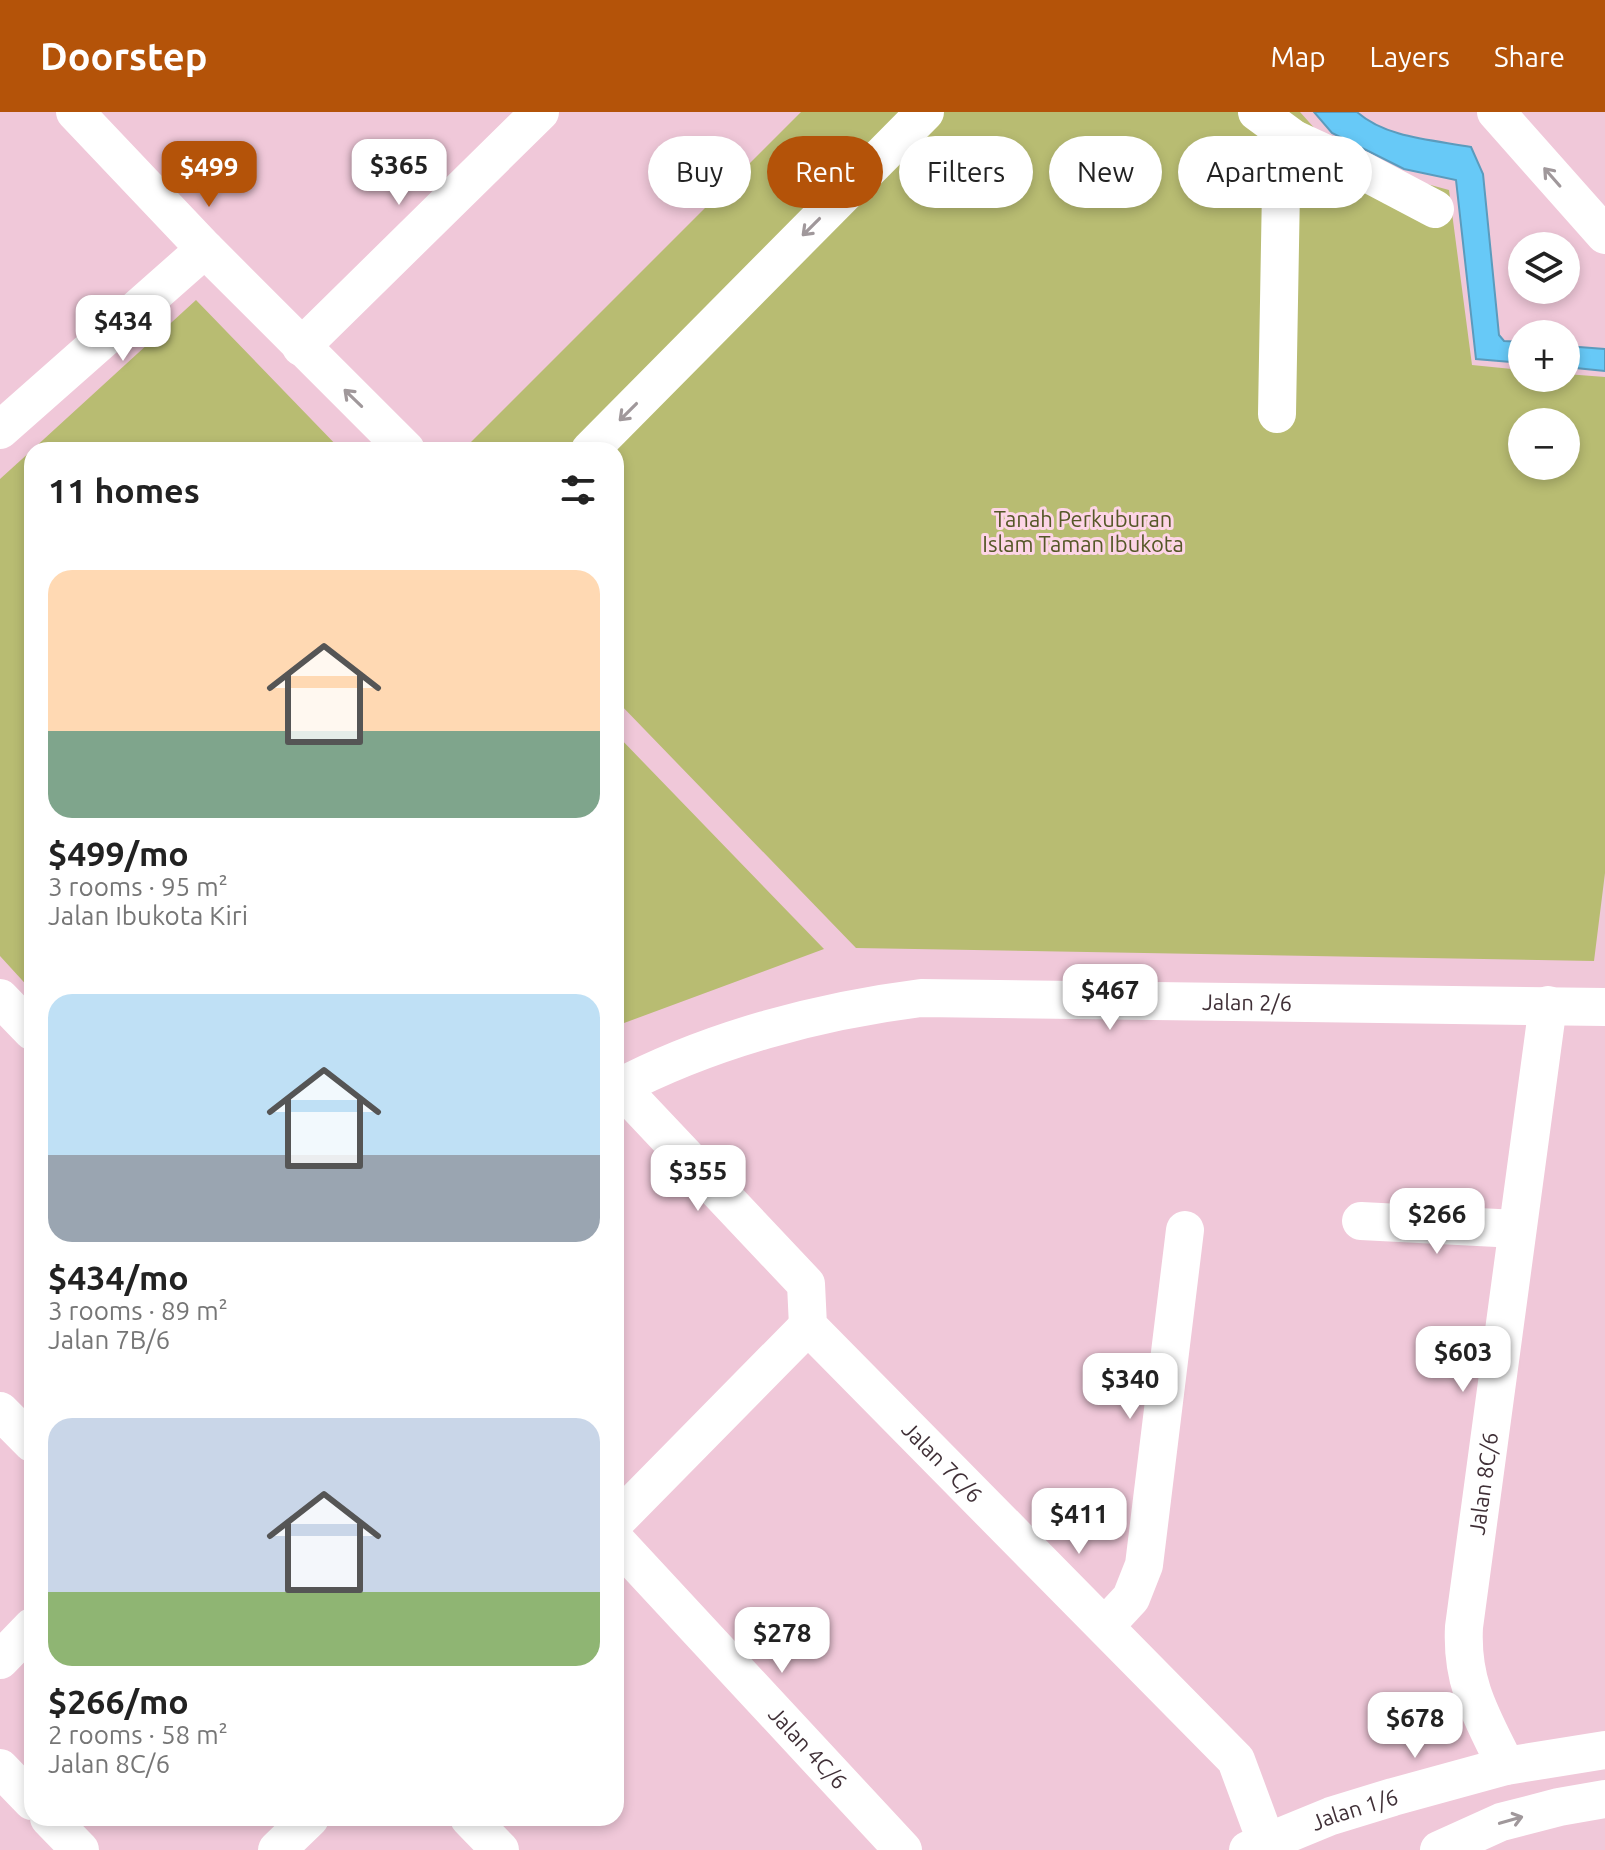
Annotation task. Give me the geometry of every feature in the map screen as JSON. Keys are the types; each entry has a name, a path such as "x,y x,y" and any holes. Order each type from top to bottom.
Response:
{"street":[{"path":"75,112 205,249 398,442"},
{"path":"301,347 540,112"},
{"path":"598,442 925,112"},
{"path":"1257,112 1290,136"},
{"path":"1496,112 1605,235"},
{"path":"1372,176 1435,209"},
{"path":"1277,414 1281,208"},
{"path":"0,430 205,249"},
{"path":"0,998 24,1023"},
{"name":"Jalan 2/6","path":"624,1085 696,1054 806,1017 862,1005 921,998 1605,1007"},
{"name":"Jalan 8C/6","path":"1506,1766 1470,1688 1463,1647 1469,1579 1548,1005"},
{"path":"624,1094 806,1284 808,1326 624,1513"},
{"path":"1361,1221 1517,1229"},
{"path":"1105,1626 1131,1598 1144,1565 1185,1230"},
{"name":"Jalan 7C/6","path":"808,1326 1236,1760 1257,1846"},
{"path":"0,1411 24,1435"},
{"name":"Jalan 4C/6","path":"624,1550 903,1850"},
{"path":"0,1660 24,1635"},
{"name":"Jalan 1/6","path":"1257,1846 1331,1816 1506,1766 1605,1750"},
{"path":"0,1768 24,1793"},
{"path":"1439,1850 1501,1822 1605,1799"},
{"path":"57,1826 80,1850"},
{"path":"277,1850 302,1826"},
{"path":"477,1826 500,1850"}],"green space":[{"name":"Tanah Perkuburan Islam Taman Ibukota","path":"801,112 1300,112 1325,136 1178,136 1178,208 1372,208 1372,163 1390,174 1449,190 1472,365 1508,369 1508,392 1580,392 1580,375 1605,377 1605,873 1594,961 856,948 624,708 624,442 471,442 705,208 751,208 751,162 767,146 767,208 883,208 883,136 777,136"},
{"path":"196,300 333,442 41,442"},
{"path":"24,457 24,982 0,956 0,479"},
{"path":"624,742 824,949 624,1023"}],"water":[{"path":"1314,112 1357,112 1396,133 1471,147 1483,174 1499,335 1508,341 1508,362 1476,359 1456,180 1404,169 1372,153 1372,136 1338,136"},
{"path":"1580,347 1605,349 1605,371 1580,368"}]}
